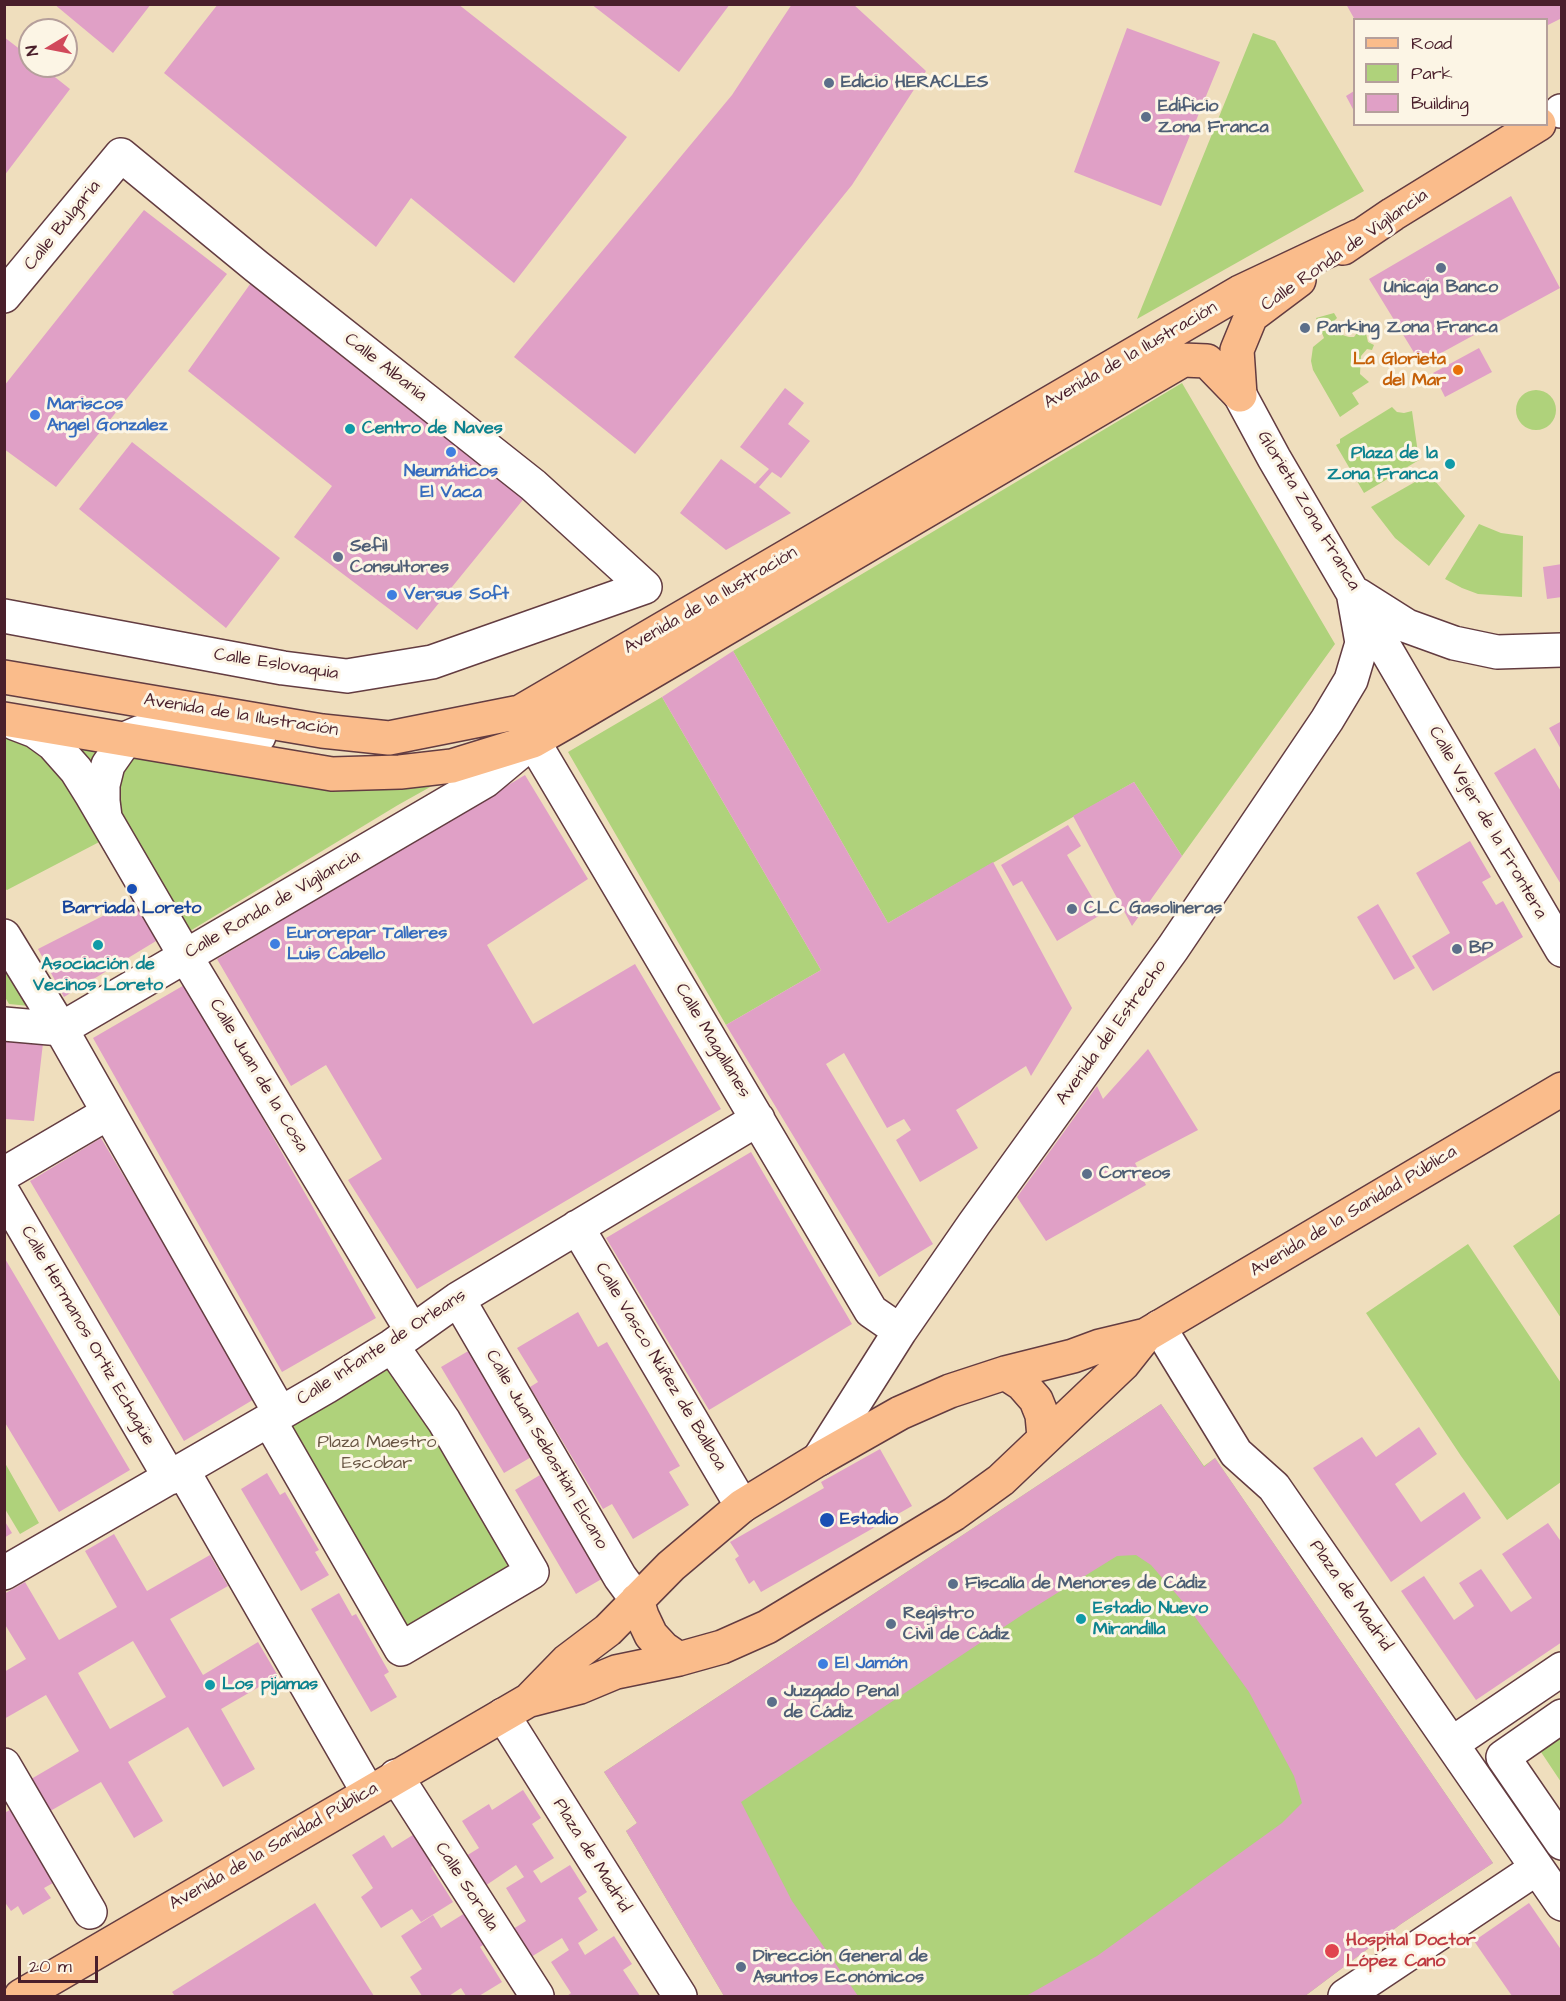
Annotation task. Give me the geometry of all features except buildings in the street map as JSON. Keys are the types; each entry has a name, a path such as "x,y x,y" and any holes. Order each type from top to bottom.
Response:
{"main road":[{"path":"1548,119 1561,111"},
{"name":"Calle Ronda de Vigilancia","path":"1240,395 1237,350 1251,316 1359,236 1536,126"},
{"name":"Avenida de la Ilustración","path":"4,677 322,730 389,738 520,712 1240,292 1359,236"},
{"name":"Avenida de la Ilustración","path":"4,719 332,774 400,772 452,766 491,766 1183,360 1207,361 1240,395"},
{"name":"Avenida de la Sanidad Pública","path":"516,1708 567,1661 608,1630 671,1566 742,1506 819,1459 900,1413 950,1391 1152,1331 1562,1089"},
{"name":"Avenida de la Sanidad Pública","path":"21,1996 368,1792 516,1708 580,1687 616,1672 679,1659 722,1647 767,1627 944,1520 1001,1480 1123,1364 1152,1331"},
{"path":"1005,1373 1022,1384 1036,1400 1042,1415 1044,1437"},
{"path":"637,1600 651,1635 663,1648 679,1659"}],"street":[{"name":"Calle Bulgaria","path":"4,297 121,155"},
{"name":"Calle Albania","path":"121,155 256,266 533,485 645,587"},
{"name":"Glorieta Zona Franca","path":"1240,395 1274,458 1353,592 1407,626 1455,643 1497,652 1562,650"},
{"name":"Calle Eslovaquia","path":"4,616 284,668 347,676 432,662 645,587"},
{"name":"Calle Vejer de la Frontera","path":"1353,592 1562,950"},
{"name":"Avenida del Estrecho","path":"819,1459 900,1331 1166,957 1327,720 1351,680 1362,643 1353,592"},
{"name":"Calle Vejer de la Frontera","path":"1413,696 1409,667 1419,652 1431,643 1455,643"},
{"name":"Calle Juan de la Cosa","path":"4,719 35,730 53,744 76,770 186,957 402,1339"},
{"path":"127,738 174,723 333,748 374,746 389,738"},
{"path":"465,723 484,730 492,736 496,743 491,766"},
{"name":"Calle Juan de la Cosa","path":"106,819 102,801 103,784 108,765 127,738"},
{"name":"Calle Magallanes","path":"533,741 871,1311 900,1331"},
{"name":"Calle Ronda de Vigilancia","path":"61,1029 186,957 491,766"},
{"path":"4,936 61,1029 108,1113 401,1649 532,1572 444,1421 402,1339"},
{"path":"4,1024 61,1029"},
{"path":"4,1174 108,1113"},
{"name":"Calle Infante de Orleans","path":"4,1573 274,1417 402,1339 458,1299 758,1119"},
{"name":"Calle Hermanos Ortiz Echagüe","path":"4,1194 177,1474 368,1792"},
{"name":"Calle Vasco Núñez de Balboa","path":"577,1227 742,1506"},
{"name":"Calle Juan Sebastián Elcano","path":"458,1299 620,1577 637,1600"},
{"name":"Plaza de Madrid","path":"1152,1331 1236,1452 1274,1487 1453,1743 1562,1904"},
{"path":"1453,1743 1562,1669"},
{"name":"Plaza de Madrid","path":"516,1708 680,1996"},
{"path":"1562,1716 1503,1757 1562,1843"},
{"path":"4,1765 90,1912"},
{"name":"Calle Sorolla","path":"396,1776 537,1996"},
{"path":"1345,1996 1537,1868"}],"green space":[{"path":"1253,33 1275,41 1364,191 1137,319"},
{"path":"1334,313 1337,318 1332,323 1336,333 1354,337 1360,329 1365,329 1368,342 1374,345 1372,350 1367,349 1361,356 1360,374 1369,382 1352,393 1359,404 1340,417 1313,370 1311,361 1313,347 1324,338 1316,318"},
{"path":"1182,383 1335,644 1182,856 1134,782 888,923 733,651"},
{"path":"1536,390 1550,396 1556,410 1550,424 1536,430 1522,424 1516,410 1522,396"},
{"path":"1392,407 1397,412 1412,411 1419,460 1364,493 1336,445 1340,443 1340,439"},
{"path":"1429,474 1465,516 1429,566 1395,538 1371,507"},
{"path":"1479,524 1501,533 1523,536 1522,597 1478,594 1445,579"},
{"path":"662,697 821,970 726,1025 568,752"},
{"path":"5,730 111,751 105,839 7,890 5,889"},
{"path":"124,754 224,767 276,782 329,788 448,777 185,934 109,800"},
{"path":"4,929 49,1008 9,1004 5,997"},
{"path":"1561,1213 1561,1318 1513,1246"},
{"path":"1468,1244 1561,1383 1561,1482 1507,1520 1461,1456 1366,1313"},
{"name":"Plaza Maestro Escobar","path":"398,1352 525,1570 405,1640 278,1422"},
{"name":"Estadio Nuevo Mirandilla","path":"1161,1404 1204,1466 1215,1458 1493,1863 1401,1924 1305,1996 724,1996 626,1831 637,1823 604,1772"},
{"path":"5,1463 39,1523 20,1534 5,1509"},
{"path":"1561,1730 1561,1782 1537,1746"}],"place":[{"name":"Edicio HERACLES","path":"829,83"},
{"name":"Edificio Zona Franca","path":"1146,117"},
{"name":"Unicaja Banco","path":"1441,268"},
{"name":"Parking Zona Franca","path":"1305,328"},
{"name":"La Glorieta del Mar","path":"1458,370"},
{"name":"Mariscos Angel Gonzalez","path":"35,415"},
{"name":"Centro de Naves","path":"350,429"},
{"name":"Neumáticos El Vaca","path":"451,452"},
{"name":"Plaza de la Zona Franca","path":"1450,464"},
{"name":"Sefil Consultores","path":"338,557"},
{"name":"Versus Soft","path":"392,595"},
{"name":"Barriada Loreto","path":"132,889"},
{"name":"CLC Gasolineras","path":"1072,909"},
{"name":"Eurorepar Talleres Luis Cabello","path":"275,944"},
{"name":"Asociación de Vecinos Loreto","path":"98,945"},
{"name":"BP","path":"1457,949"},
{"name":"Correos","path":"1087,1174"},
{"name":"Estadio","path":"827,1520"},
{"name":"Fiscalía de Menores de Cádiz","path":"953,1584"},
{"name":"Estadio Nuevo Mirandilla","path":"1081,1619"},
{"name":"Registro Civil de Cádiz","path":"891,1624"},
{"name":"El Jamón","path":"823,1664"},
{"name":"Los pijamas","path":"210,1685"},
{"name":"Juzgado Penal de Cádiz","path":"772,1702"},
{"name":"Hospital Doctor López Cano","path":"1332,1951"},
{"name":"Dirección General de Asuntos Económicos","path":"741,1967"}]}
